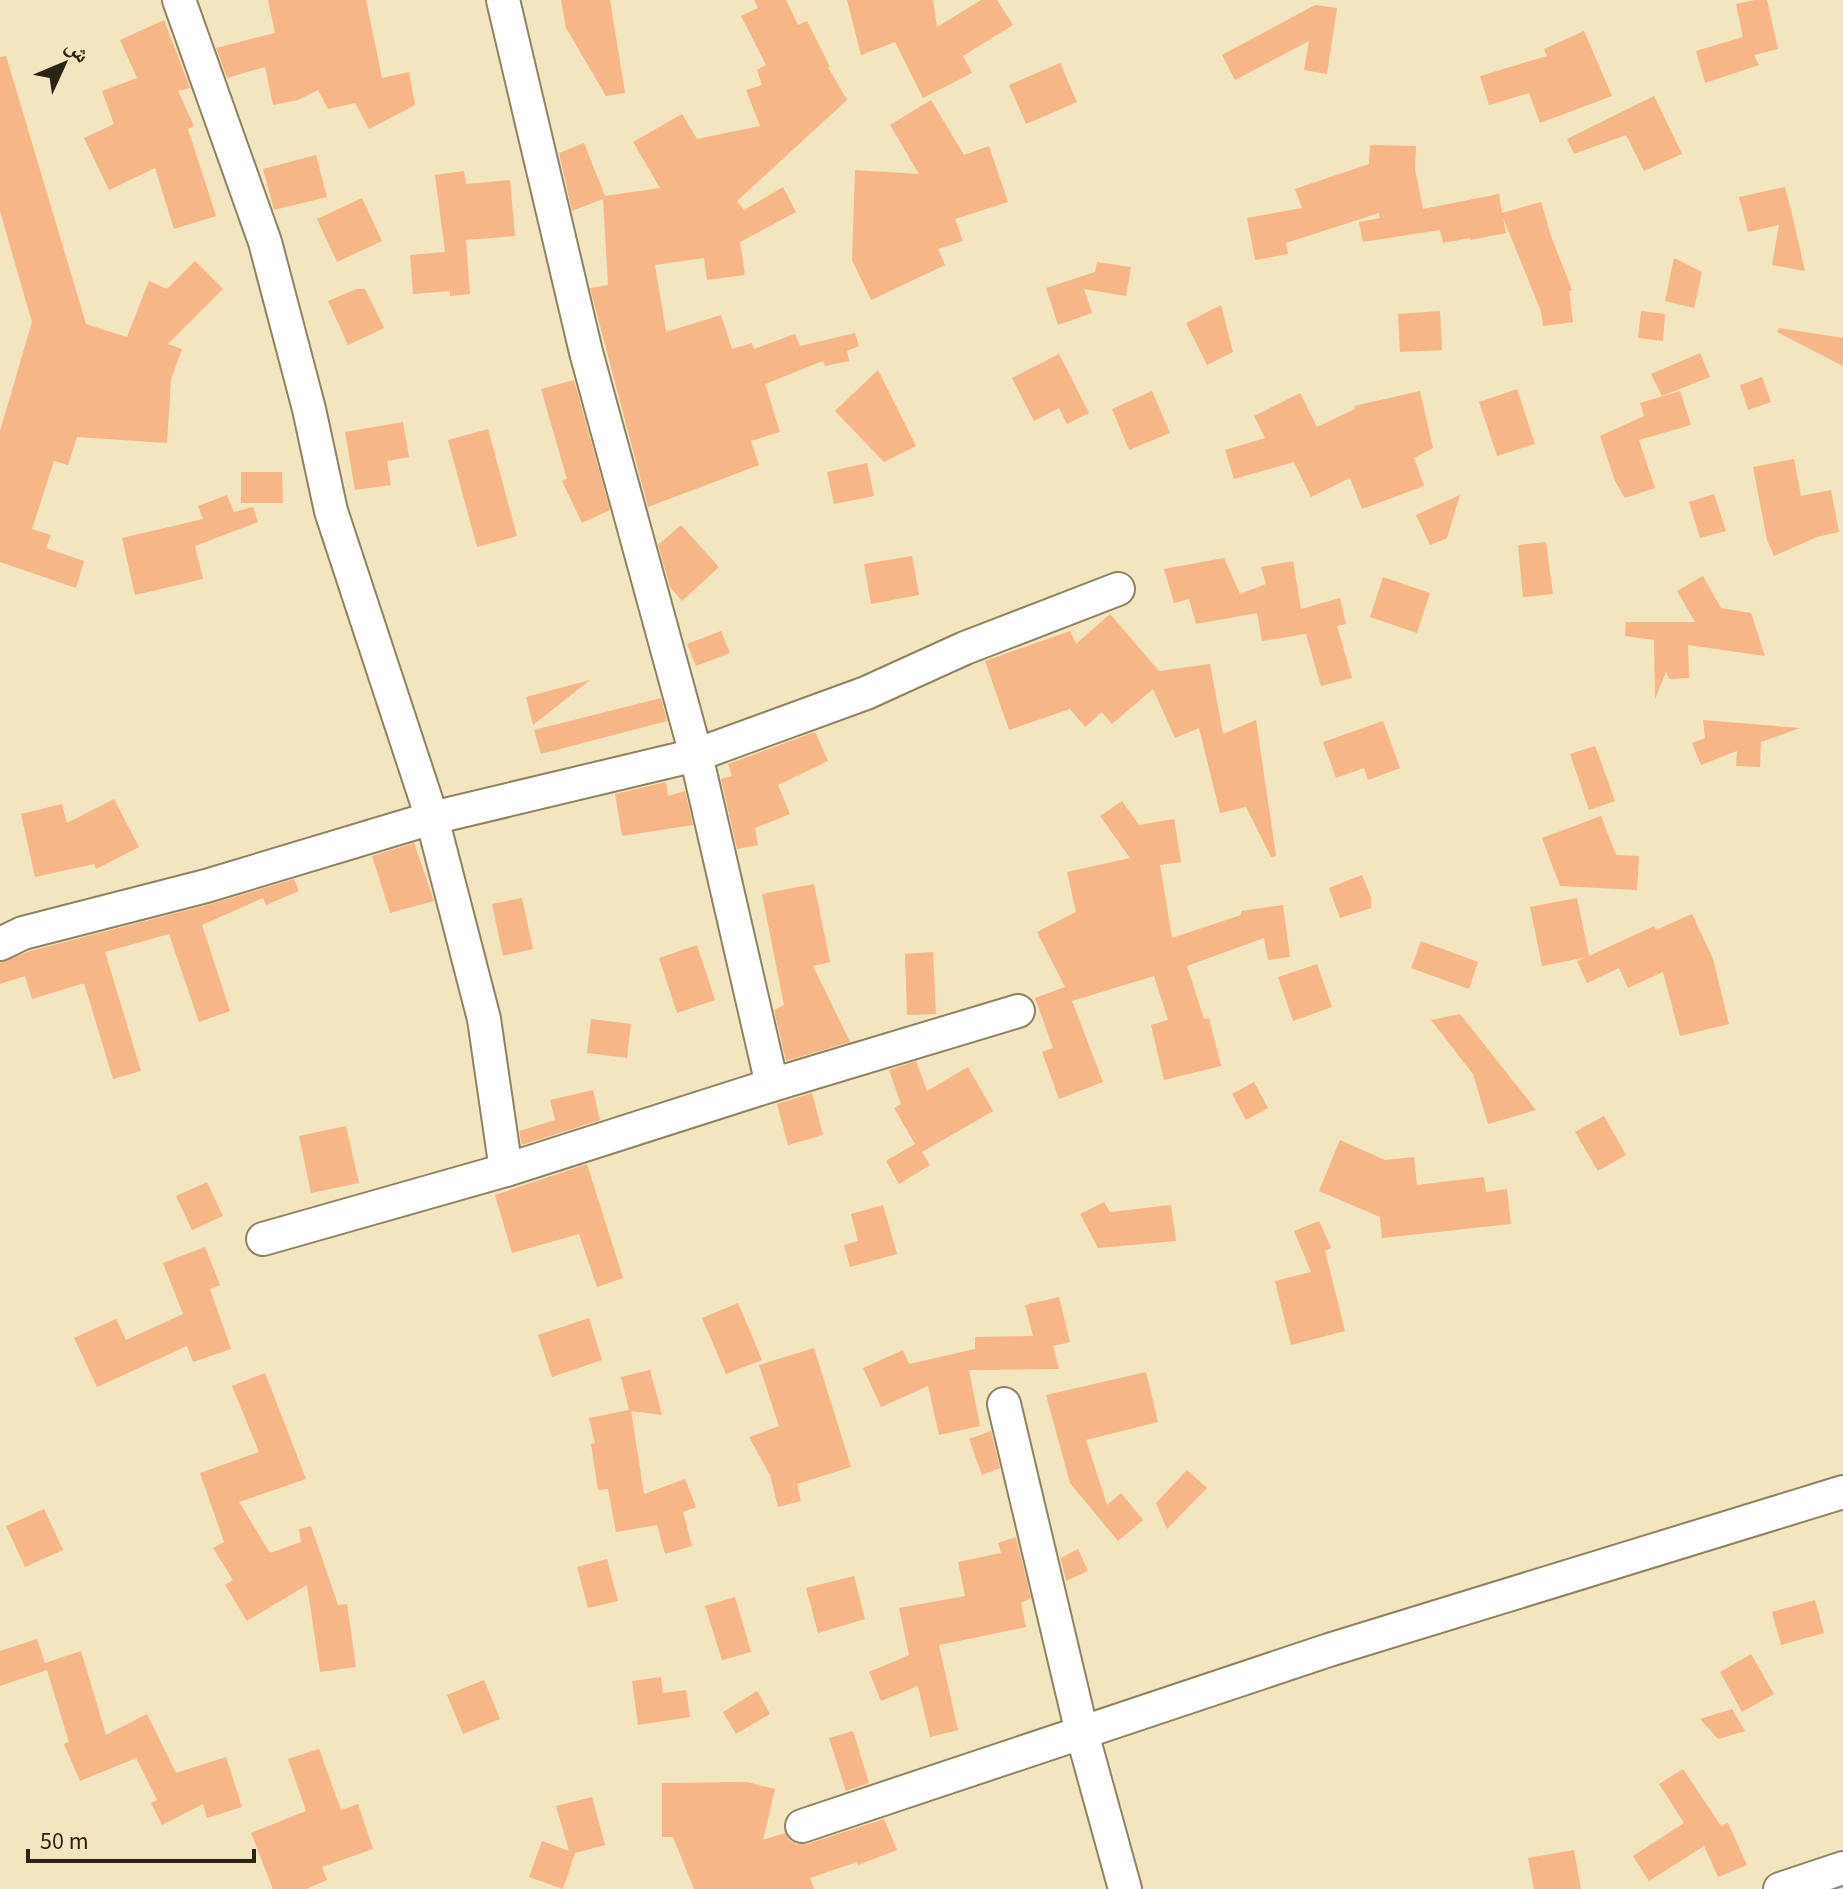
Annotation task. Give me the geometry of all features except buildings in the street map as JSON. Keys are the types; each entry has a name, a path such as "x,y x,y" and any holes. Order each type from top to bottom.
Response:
{"street":[{"path":"179,0 265,242 309,409 331,511 432,818 484,1019 506,1170"},
{"path":"503,0 586,352 696,755 772,1085"},
{"path":"0,944 23,933 206,886 432,818 696,755 866,693 965,648 1118,589"},
{"path":"263,1239 506,1170 1018,1011"},
{"path":"1004,1404 1082,1733 1125,1889"},
{"path":"802,1826 1329,1650 1843,1492"},
{"path":"1780,1889 1843,1868"}]}
